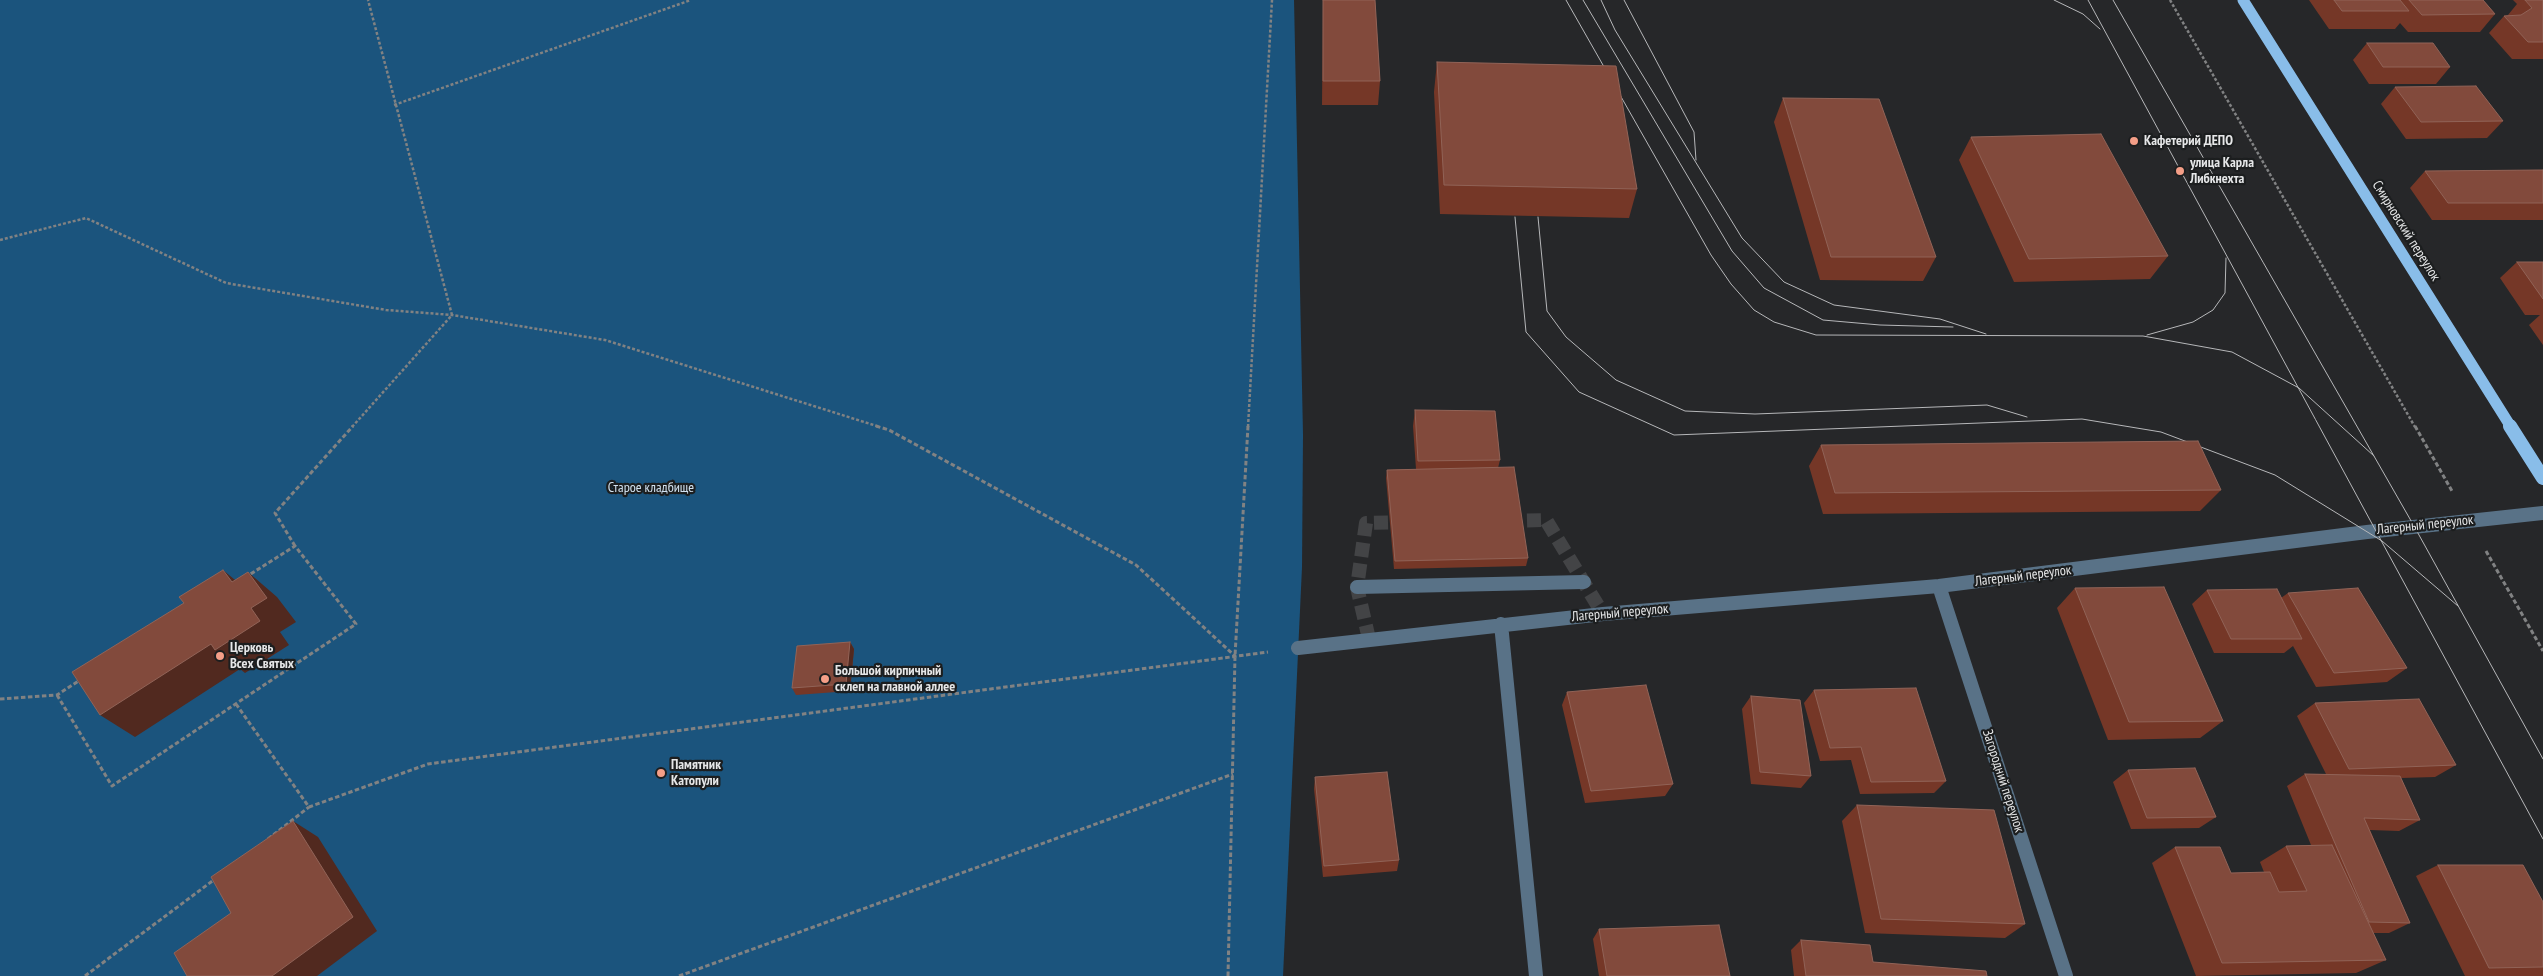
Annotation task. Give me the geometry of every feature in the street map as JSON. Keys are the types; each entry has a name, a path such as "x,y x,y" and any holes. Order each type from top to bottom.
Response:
{"main road":[{"name":"Смирновский переулок","path":"2244,0 2539,466 2543,478"}],"street":[{"name":"Лагерный переулок","path":"1298,648 1502,624 1939,586 2469,520 2543,513"},
{"path":"1357,586 1584,582"},
{"name":"Загородний переулок","path":"1939,586 2066,976"},
{"path":"1502,624 1536,976"}],"path":[{"path":"368,0 394,105 452,315"},
{"path":"394,105 691,0"},
{"path":"1228,976 1235,656 1272,0"},
{"path":"2170,0 2543,651"},
{"path":"0,240 86,218 226,283 386,310 452,315 605,340 889,430 1136,565 1235,656"},
{"path":"57,695 112,786 356,624 295,546 275,512 452,315"},
{"path":"245,577 295,546"},
{"path":"262,843 309,807 428,764 1298,648"},
{"path":"0,699 57,695 81,679"},
{"path":"236,704 309,807"},
{"path":"679,976 1233,774"},
{"path":"85,976 223,873"}],"green space":[{"name":"Старое кладбище","path":"0,0 1294,0 1303,435 1302,567 1283,976 0,976"}],"building":[{"path":"1323,0 1375,0 1380,81 1323,81"},
{"path":"2334,0 2400,0 2409,11 2342,11"},
{"path":"2409,0 2483,0 2495,14 2422,15"},
{"path":"2525,0 2543,0 2543,42 2528,42 2504,16 2521,15 2532,8"},
{"path":"2367,43 2433,43 2450,67 2383,67"},
{"path":"1437,62 1616,66 1637,189 1444,185"},
{"path":"2476,86 2503,121 2421,122 2395,87"},
{"path":"1783,98 1879,99 1936,257 1831,257"},
{"path":"2101,134 2168,256 2029,259 1971,137"},
{"path":"2543,170 2543,203 2448,203 2425,171"},
{"path":"2517,262 2543,262 2543,299"},
{"path":"1415,410 1495,411 1500,460 1418,461"},
{"path":"2198,441 2221,490 1835,493 1821,445"},
{"path":"1514,467 1528,558 1395,561 1387,470"},
{"path":"223,570 232,582 248,572 267,598 251,608 260,621 215,650 211,644 100,715 72,672 184,603 179,597"},
{"path":"2164,587 2223,721 2129,722 2075,588"},
{"path":"2358,588 2407,668 2334,673 2288,593"},
{"path":"2277,589 2302,639 2231,639 2207,590"},
{"name":"Большой кирпичный склеп на главной аллее","path":"850,642 846,684 792,688 797,646"},
{"path":"1646,685 1673,784 1591,791 1567,692"},
{"path":"1916,688 1946,781 1871,782 1861,747 1830,748 1814,690"},
{"path":"1751,696 1800,700 1811,776 1760,772"},
{"path":"2419,699 2456,765 2349,769 2315,703"},
{"path":"2195,768 2216,817 2147,818 2128,770"},
{"path":"1387,772 1399,860 1324,866 1315,777"},
{"path":"2305,774 2400,776 2420,820 2364,818 2410,923 2369,922"},
{"path":"1857,805 1994,810 2025,924 1881,919"},
{"path":"293,821 353,917 272,976 187,976 174,953 231,913 211,877"},
{"path":"2332,845 2386,960 2222,963 2175,847 2220,847 2231,873 2270,872 2279,892 2307,891 2286,846"},
{"path":"2438,865 2523,865 2543,902 2543,967 2489,968"},
{"path":"1719,925 1730,976 1607,976 1599,929"},
{"path":"1801,940 1870,945 1873,962 1986,971 1987,976 1806,976"}],"tunnel":[{"path":"1506,521 1546,520 1603,614"},
{"path":"1369,639 1357,587 1366,523 1406,522"}],"tram line":[{"path":"1566,0 1711,255 1731,284 1754,310 1774,322 1816,335 2143,336 2232,352 2298,388"},
{"path":"1583,0 1732,251 1764,288 1823,320 1880,325 1953,327"},
{"path":"1601,0 1615,30 1742,238 1784,282 1834,305 1940,319 1986,334"},
{"path":"1624,0 1694,132 1696,160"},
{"path":"2054,0 2083,14 2100,29"},
{"path":"2088,0 2298,388"},
{"path":"2113,0 2374,456"},
{"path":"1515,217 1526,332 1579,392 1674,435 2082,419 2161,432 2275,475 2381,540"},
{"path":"1538,217 1547,311 1566,337 1616,380 1685,411 1755,414 1987,405 2027,417"},
{"path":"2147,335 2193,322 2213,310 2225,293 2226,258"},
{"path":"2298,388 2374,456"},
{"path":"2298,388 2381,540"},
{"path":"2374,456 2543,759"},
{"path":"2381,540 2458,606"},
{"path":"2381,540 2543,839"}],"place":[{"name":"Кафетерий ДЕПО","path":"2134,141"},
{"name":"улица Карла Либкнехта","path":"2180,171"},
{"name":"Церковь Всех Святых","path":"220,656"},
{"name":"Большой кирпичный склеп на главной аллее","path":"825,679"},
{"name":"Памятник Катопули","path":"661,773"}]}
